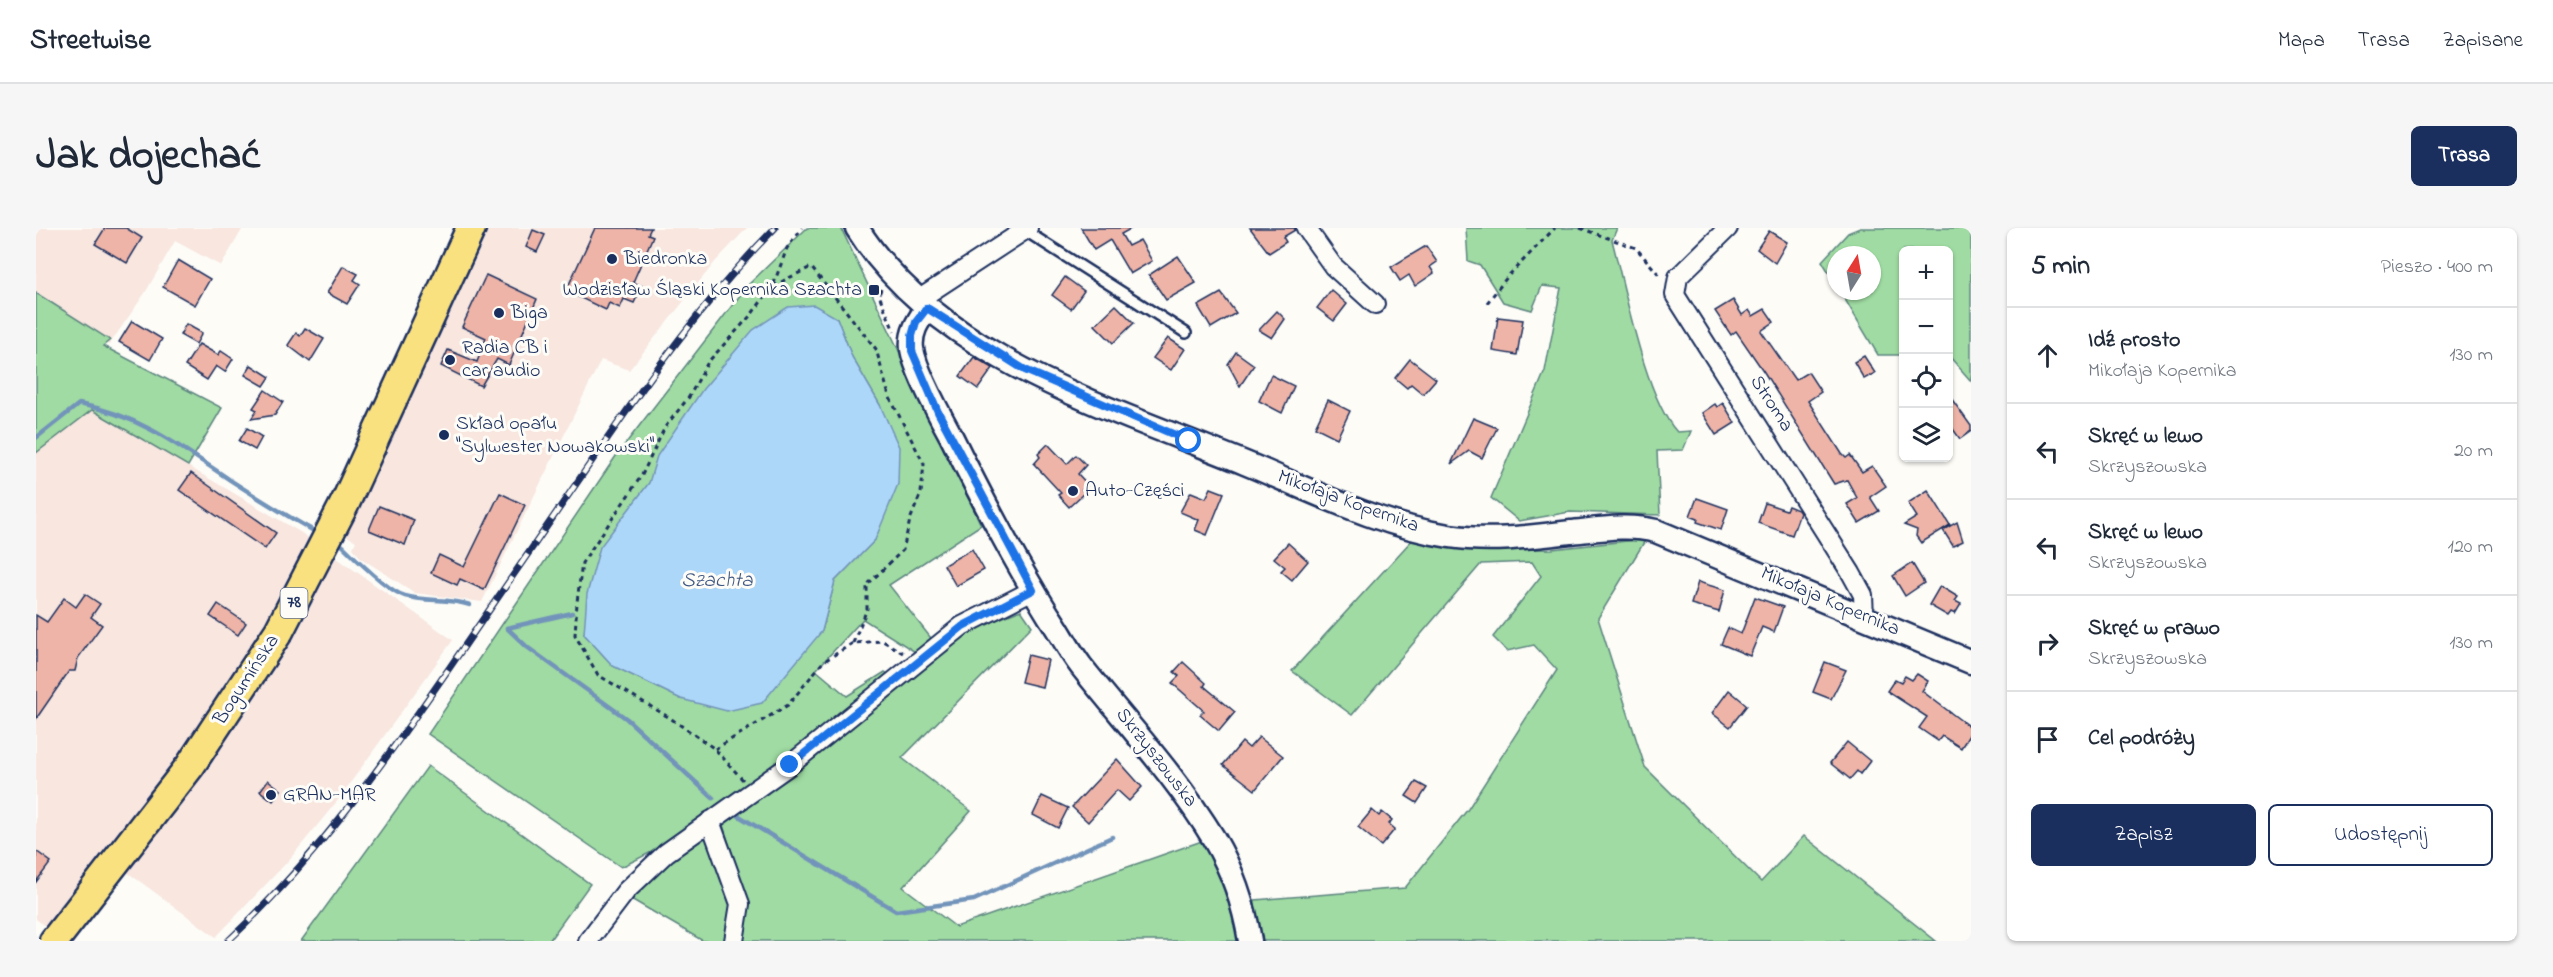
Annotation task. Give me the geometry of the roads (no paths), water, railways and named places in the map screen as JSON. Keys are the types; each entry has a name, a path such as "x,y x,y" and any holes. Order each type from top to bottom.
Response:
{"main road":[{"name":"Bogumińska","path":"54,941 190,766 279,631 346,501 471,228"}],"street":[{"name":"Mikołaja Kopernika","path":"857,228 888,270 923,304 1010,362 1060,387 1379,518 1424,531 1491,539 1611,527 1647,528 1666,533 1971,662"},
{"path":"1306,228 1333,266 1375,304"},
{"name":"Stroma","path":"1728,228 1678,277 1675,294 1851,573 1863,595 1864,617"},
{"path":"923,304 1026,229"},
{"name":"Skrzyszowska","path":"923,304 912,336 912,351 938,412 1033,590 1080,664 1125,717 1194,808 1215,840 1239,891 1250,941"},
{"path":"588,941 626,891 666,853 753,791 963,626 1033,590"},
{"path":"710,821 740,904 734,941"}],"lane":[{"path":"1026,229 1186,333"}],"water":[{"name":"Szachta","path":"814,305 837,318 852,357 880,405 899,447 898,484 875,540 835,581 822,631 762,703 727,711 681,699 613,666 584,634 587,594 600,547 649,483 657,456 703,389 753,330 788,307"}],"waterway":[{"path":"36,438 79,404 101,409 140,424 177,444 261,500 314,531"},
{"path":"343,546 373,574 405,596 470,605"},
{"path":"507,628 572,613"},
{"path":"507,628 527,647 627,719 713,798"},
{"path":"739,816 896,911 974,900 1112,837"}],"railway":[{"path":"228,941 290,878 373,775 659,366 726,281 775,228"}],"place":[{"name":"Biedronka","path":"612,259"},
{"name":"Wodzisław Śląski Kopernika Szachta","path":"874,290"},
{"name":"Biga","path":"499,313"},
{"name":"Radia CB i car audio","path":"450,360"},
{"name":"Skład opału \"Sylwester Nowakowski\"","path":"444,435"},
{"name":"Auto-Części","path":"1073,491"},
{"name":"GRAN-MAR","path":"271,795"}]}
